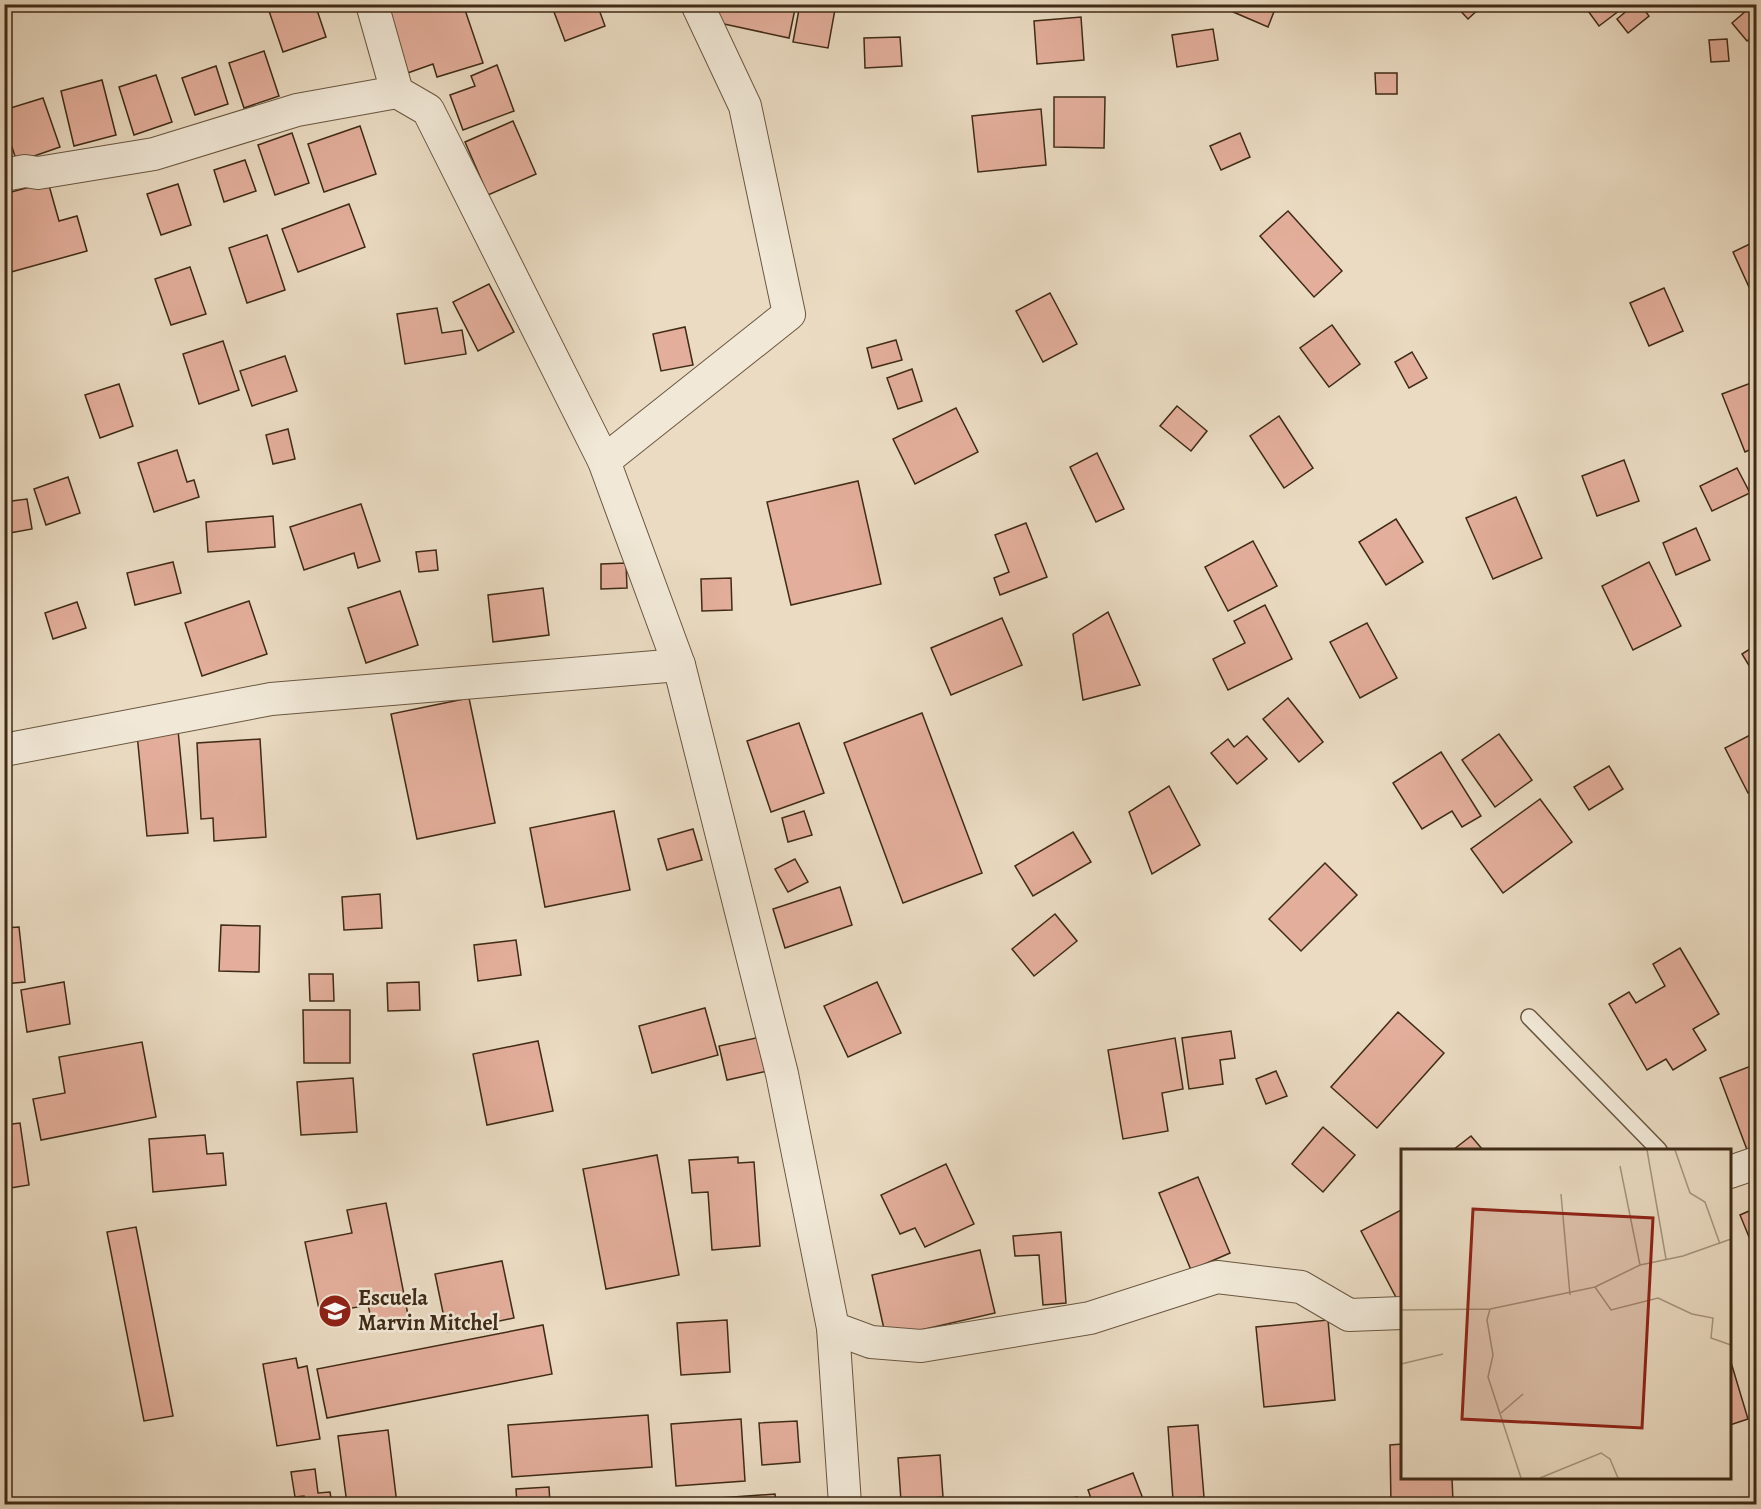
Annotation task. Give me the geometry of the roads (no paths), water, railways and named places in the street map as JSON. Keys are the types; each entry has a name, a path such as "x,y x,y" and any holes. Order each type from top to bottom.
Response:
{"street":[{"path":"372,4 397,92"},
{"path":"604,461 789,314 745,106 697,4"},
{"path":"4,176 25,171 38,173 154,154 297,110 397,92 428,110 604,461 679,665 782,1074 833,1328 845,1504"},
{"path":"4,750 271,699 679,665"},
{"path":"1731,1172 1756,1163"},
{"path":"833,1328 871,1342 921,1346 1090,1317 1217,1277 1301,1287 1348,1315 1401,1313"}],"lane":[{"path":"1529,1017 1658,1149"}],"place":[{"name":"Escuela Marvin Mitchel","path":"335,1311"}]}
